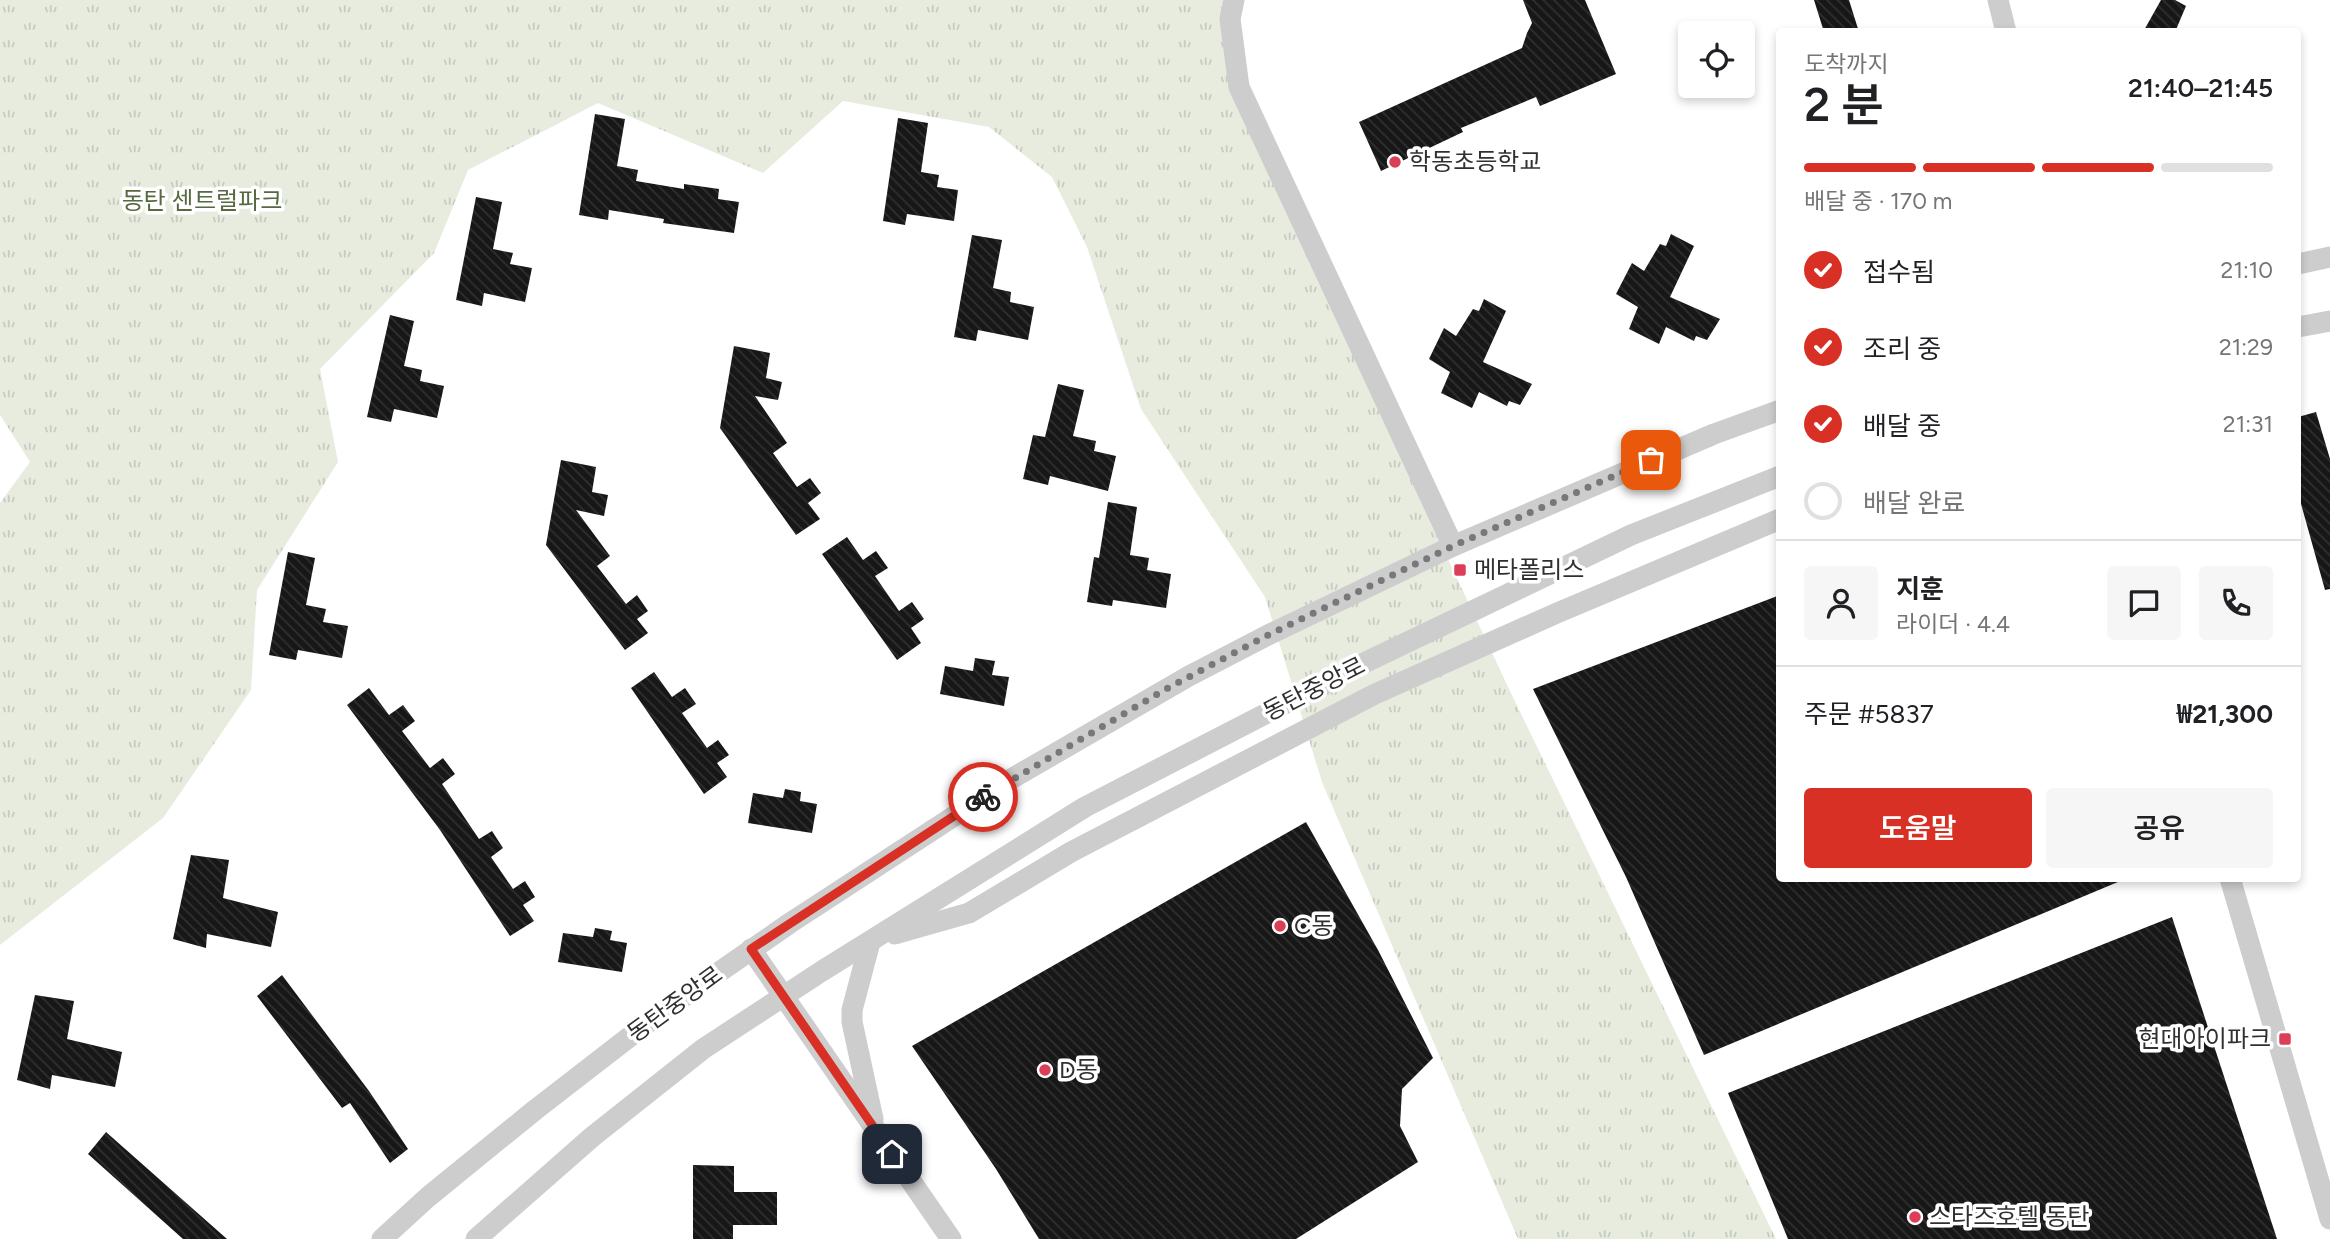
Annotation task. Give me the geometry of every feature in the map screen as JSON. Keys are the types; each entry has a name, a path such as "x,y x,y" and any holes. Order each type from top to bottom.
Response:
{"street":[{"path":"1234,0 1230,19 1239,87 1453,546"},
{"path":"1998,0 2005,28"},
{"path":"2301,263 2330,257"},
{"path":"2301,326 2330,321"},
{"name":"동탄중앙로","path":"382,1239 428,1197 535,1110 663,1011 751,949 1011,779 1189,676 1453,546 1714,433 1776,411"},
{"name":"동탄중앙로","path":"476,1239 603,1129 703,1049 1085,807 1288,702 1631,535 1776,478"},
{"name":"동탄중앙로","path":"870,942 969,913 1082,846 1376,694 1569,608 1776,521"},
{"path":"2231,882 2330,1219"},
{"path":"870,942 852,1010 852,1022 876,1131"},
{"path":"751,949 951,1239"}],"green space":[{"name":"동탄 센트럴파크","path":"0,0 1234,0 1239,87 1431,523 1776,1239 1518,1239 1322,782 1265,597 1141,409 1087,247 1052,177 989,127 843,101 763,173 598,103 468,170 434,253 320,369 338,462 257,590 251,690 163,818 0,945 0,503 30,462 0,415"}],"building":[{"path":"1523,0 1585,0 1616,74 1540,106 1536,97 1461,128 1463,132 1381,171 1359,122 1522,48 1532,23"},
{"path":"1814,0 1849,0 1858,28 1823,28"},
{"path":"2161,0 2175,0 2186,6 2177,28 2145,28"},
{"path":"595,114 625,119 617,166 638,170 636,181 684,189 684,184 719,189 718,199 739,202 734,233 663,223 664,219 609,210 608,220 579,215"},
{"path":"898,118 928,123 921,172 939,175 937,187 958,190 954,221 907,214 905,225 883,221"},
{"path":"476,197 502,202 493,249 513,253 510,264 532,268 525,302 484,293 482,306 456,300"},
{"path":"1671,234 1694,246 1670,297 1720,319 1707,340 1696,336 1694,341 1666,327 1659,344 1629,329 1638,307 1616,294 1632,263 1644,271 1660,244 1666,246"},
{"path":"972,235 1002,240 993,288 1011,292 1010,302 1034,307 1028,340 978,330 976,341 954,337"},
{"path":"1484,299 1506,311 1483,362 1532,384 1520,405 1509,401 1507,406 1479,392 1472,408 1441,393 1450,372 1429,359 1444,328 1456,336 1473,309 1479,311"},
{"path":"390,315 414,321 404,366 422,370 420,381 444,386 437,418 394,409 391,422 367,417"},
{"path":"734,346 770,353 766,378 782,382 778,400 755,396 787,443 773,453 797,487 810,478 821,493 808,503 820,519 796,535 720,428"},
{"path":"1058,384 1084,390 1073,436 1096,441 1094,451 1116,456 1108,491 1050,476 1048,485 1023,479 1033,435 1045,437"},
{"path":"2316,412 2330,459 2330,589 2325,590 2301,504 2301,416"},
{"path":"561,460 596,467 592,492 608,495 604,516 576,510 610,556 597,566 626,604 637,595 648,611 637,619 648,633 625,650 546,545"},
{"path":"1108,502 1137,507 1130,555 1149,558 1147,570 1171,574 1166,608 1113,600 1112,606 1087,602 1094,557 1099,558"},
{"path":"847,537 863,560 876,551 888,568 875,576 899,611 912,602 924,619 911,628 921,643 897,660 822,554"},
{"path":"288,552 315,558 306,605 326,609 323,622 348,626 342,658 298,650 296,660 269,655"},
{"path":"1776,597 1776,882 2118,882 1704,1055 1626,877 1533,689"},
{"path":"975,658 995,661 992,675 1009,677 1004,706 940,694 945,666 973,671"},
{"path":"654,672 672,697 685,688 696,704 682,713 707,748 718,740 729,755 717,763 727,777 704,794 631,688"},
{"path":"369,688 389,715 403,705 415,721 402,731 430,768 443,758 455,774 442,784 479,839 492,831 503,848 491,857 513,889 525,881 535,897 523,905 534,921 510,936 440,830 347,705"},
{"path":"785,789 801,792 800,801 817,804 812,833 748,823 753,793 783,798"},
{"path":"1306,822 1378,950 1433,1058 1402,1089 1400,1126 1418,1162 1296,1239 1039,1239 996,1169 912,1046"},
{"path":"191,855 229,860 223,898 278,912 271,947 207,934 206,948 173,939"},
{"path":"2172,917 2277,1239 1788,1239 1728,1093"},
{"path":"595,928 612,931 610,940 627,943 622,972 558,962 563,933 593,937"},
{"path":"282,975 369,1091 408,1149 390,1163 350,1103 342,1108 257,996"},
{"path":"35,995 74,1001 67,1039 122,1052 115,1087 52,1075 50,1089 17,1080"},
{"path":"106,1132 227,1239 183,1239 88,1154"},
{"path":"693,1165 734,1166 734,1192 777,1192 777,1225 733,1225 733,1239 693,1239"}],"way so far":[{"path":"983,797 1166,689 1268,635 1453,546 1651,460"}],"place":[{"name":"학동초등학교","path":"1395,162"},
{"name":"메타폴리스","path":"1460,570"},
{"name":"C동","path":"1280,926"},
{"name":"현대아이파크","path":"2285,1039"},
{"name":"D동","path":"1045,1070"},
{"name":"스타즈호텔 동탄","path":"1915,1217"}],"route":[{"path":"892,1154 751,949 983,797"}]}
